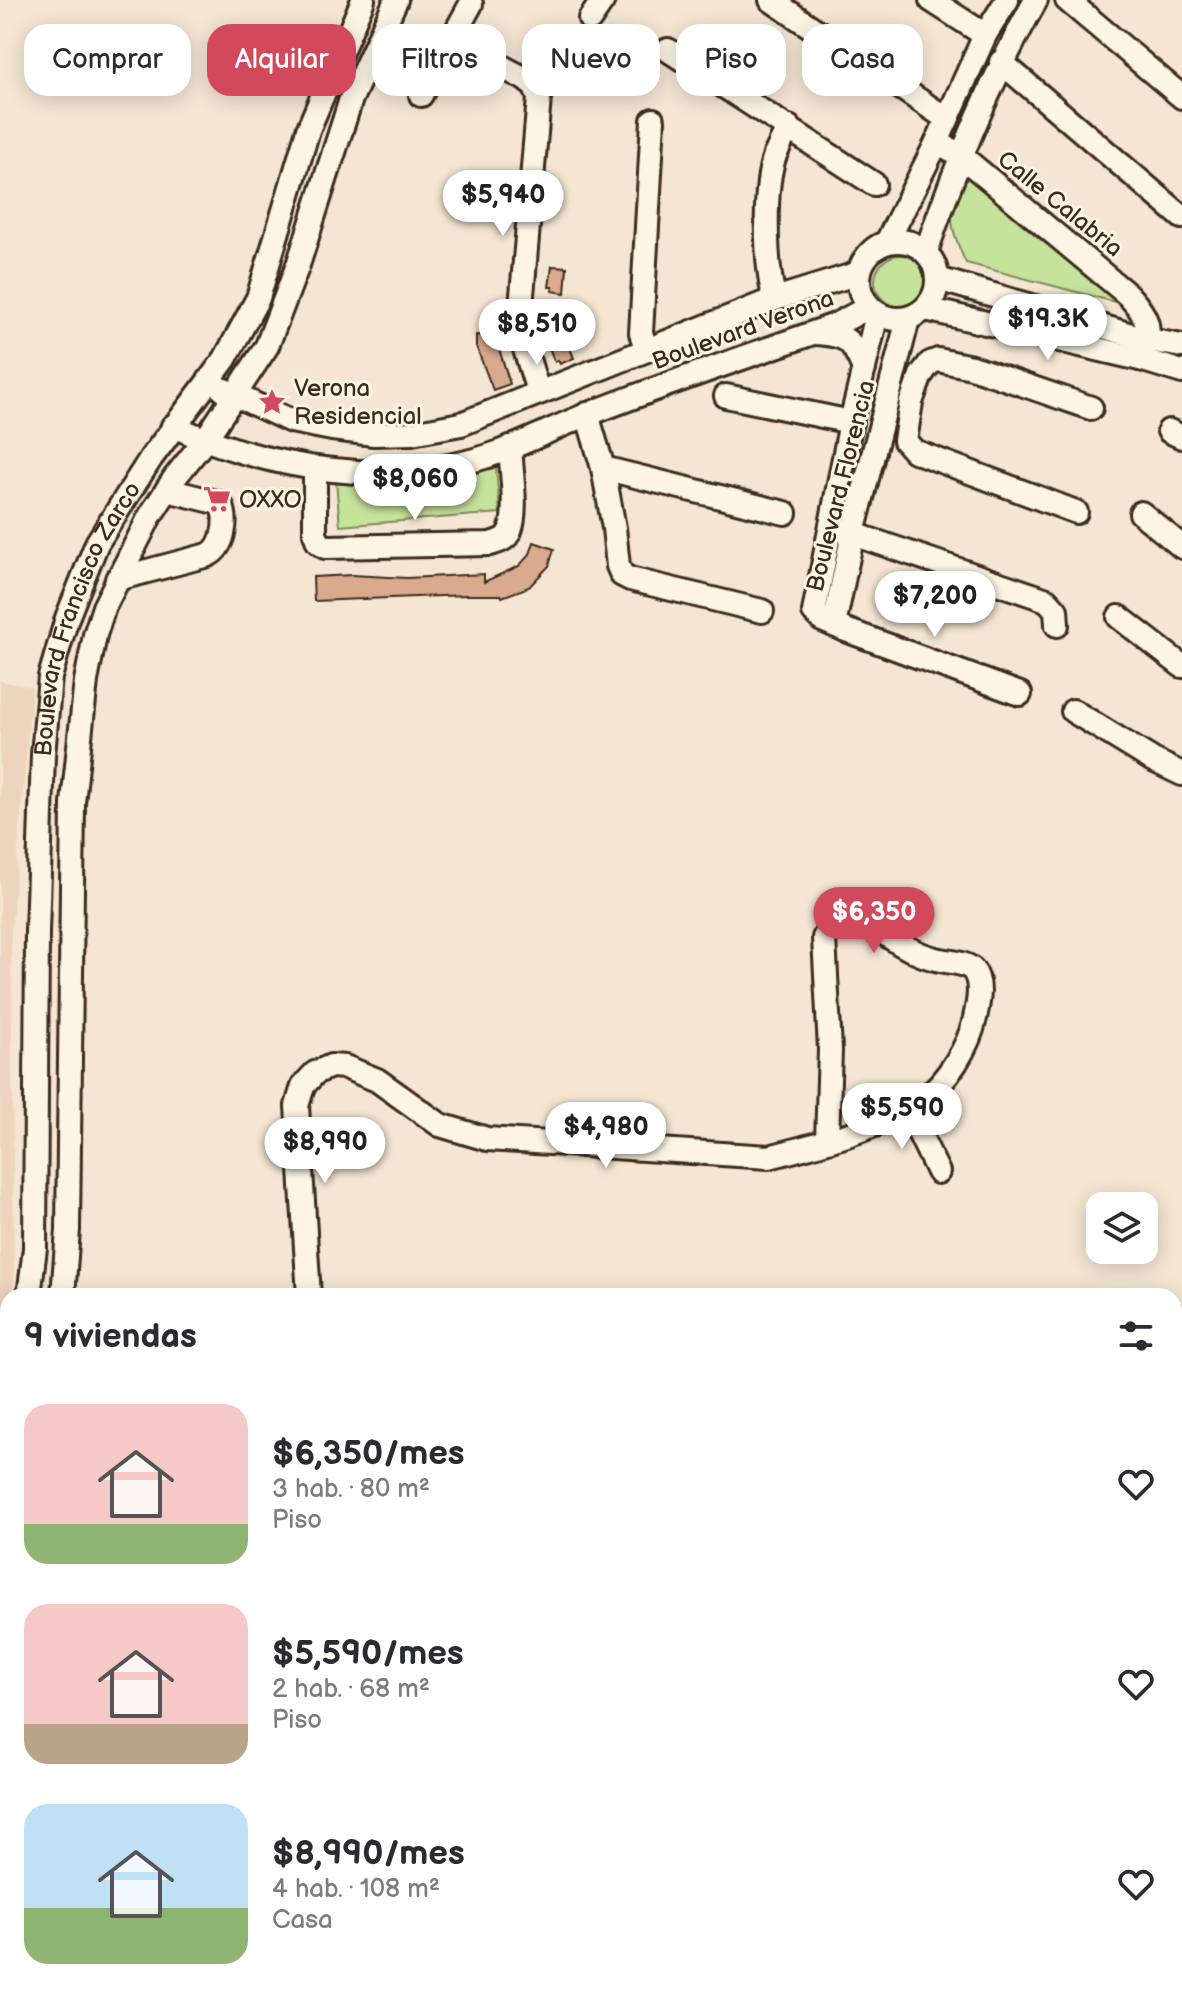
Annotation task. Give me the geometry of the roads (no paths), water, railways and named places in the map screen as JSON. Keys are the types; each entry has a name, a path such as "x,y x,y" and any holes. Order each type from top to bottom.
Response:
{"street":[{"name":"Boulevard Francisco Zarco","path":"30,1288 35,1248 37,932 43,755 50,677 67,618 97,543 173,426 225,359 258,298 308,130 363,0"},
{"name":"Boulevard Francisco Zarco","path":"64,1288 68,1230 73,803 86,681 100,621 117,579 150,516 267,346 283,309 351,99 396,0"},
{"path":"590,19 603,0"},
{"path":"771,0 947,119"},
{"path":"931,0 985,35"},
{"path":"887,242 937,142 985,35 1007,0"},
{"path":"926,252 960,155 1001,62 1036,0"},
{"path":"1067,0 1182,97"},
{"path":"459,24 471,4"},
{"path":"668,50 874,184"},
{"path":"1001,62 1182,217"},
{"path":"506,69 535,87 539,98 519,310 521,341 538,391"},
{"path":"646,348 641,333 653,120"},
{"path":"775,299 771,287 767,230 770,179 774,157 789,127"},
{"name":"Calle Calabria","path":"937,142 960,155 1128,295 1147,319 1144,350"},
{"path":"917,314 937,291 935,264 915,244 887,242 874,249 864,260 859,285 873,311 888,319 917,314 1144,350 1182,346"},
{"name":"Boulevard Verona","path":"207,382 291,421 374,434 412,433 461,424 775,299 859,273"},
{"path":"938,279 1144,350 1182,372"},
{"name":"Boulevard Verona","path":"173,426 205,440 271,460 315,469 419,470 451,466 510,447 587,414 873,311"},
{"name":"Boulevard Florencia","path":"873,311 864,369 814,606 818,618 834,625 853,533 900,399 917,314"},
{"path":"814,333 834,334 849,341 864,369"},
{"path":"1076,512 914,451 905,441 900,399 930,363 947,360 1091,408"},
{"path":"726,396 851,422"},
{"path":"587,414 603,468 622,575 762,611"},
{"path":"315,469 315,533 318,542 325,547 490,544 504,540 510,531 510,447"},
{"path":"603,468 785,513"},
{"path":"117,579 213,553 221,544 224,509 215,500 167,490"},
{"path":"1141,513 1182,547"},
{"path":"830,527 1047,600 1056,610 1057,625"},
{"path":"1119,617 1182,666"},
{"path":"834,625 1020,694"},
{"path":"1073,711 1182,774"},
{"path":"308,1288 297,1106 303,1086 315,1073 331,1066 345,1067 377,1080 440,1125 487,1139 769,1157 827,1140 908,1110 926,1097 951,1069 968,1039 979,1001 977,978 973,970 966,966 911,950 859,919 841,916 833,920 824,938 830,1035 827,1140"},
{"path":"908,1110 938,1172"}],"place":[{"name":"Verona Residencial","path":"272,402"},
{"name":"OXXO","path":"217,499"}]}
